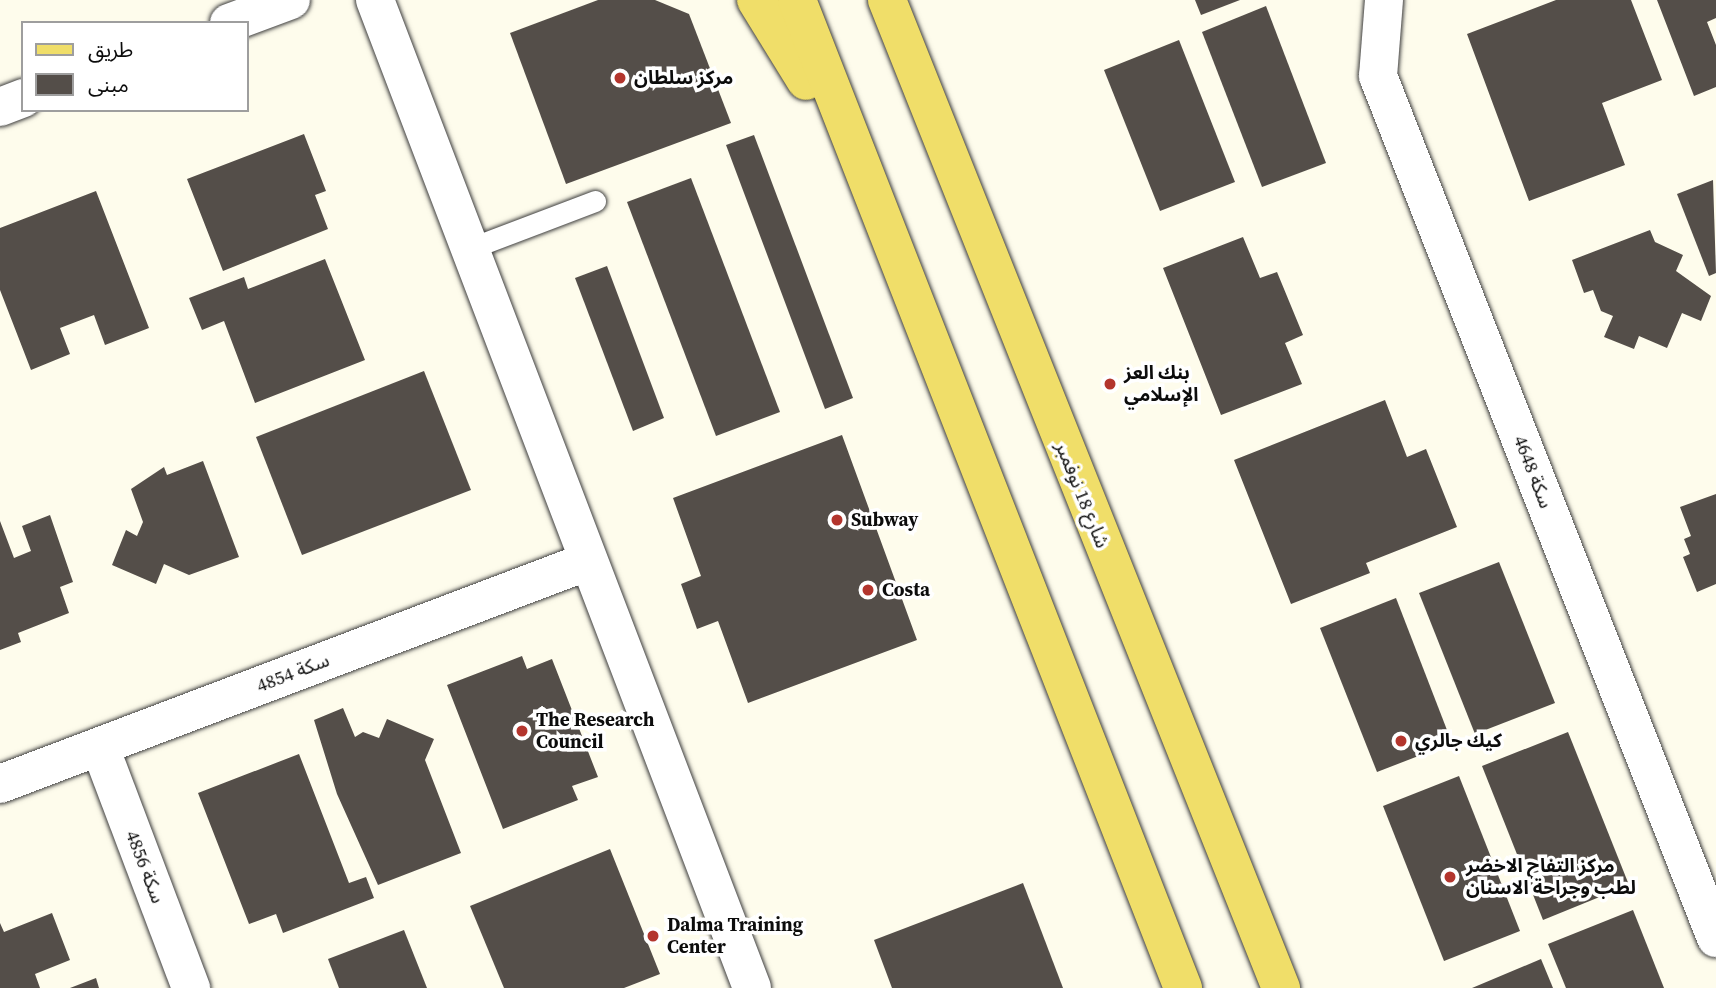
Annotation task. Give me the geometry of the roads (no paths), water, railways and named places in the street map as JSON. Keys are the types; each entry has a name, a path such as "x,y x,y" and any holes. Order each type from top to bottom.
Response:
{"main road":[{"path":"756,0 772,17 878,217"},
{"path":"797,0 878,217 1183,988"},
{"name":"شارع 18 نوفمبر","path":"887,0 950,168 1281,988"},
{"path":"916,0 950,168"}],"street":[{"path":"234,21 291,0"},
{"path":"374,0 466,250 752,988"},
{"name":"سكة 4648","path":"1384,0 1378,76 1716,938"},
{"path":"0,107 21,99"},
{"name":"سكة 4854","path":"0,784 586,562"},
{"name":"سكة 4856","path":"100,747 191,988"}],"lane":[{"path":"466,250 595,201"}],"place":[{"name":"مركز سلطان","path":"620,78"},
{"name":"بنك العز الإسلامي","path":"1110,384"},
{"name":"Subway","path":"837,520"},
{"name":"Costa","path":"868,590"},
{"name":"The Research Council","path":"522,731"},
{"name":"كيك جالري","path":"1401,741"},
{"name":"مركز التفاح الاخضر لطب وجراحة الاسنان","path":"1450,877"},
{"name":"Dalma Training Center","path":"653,936"}]}
